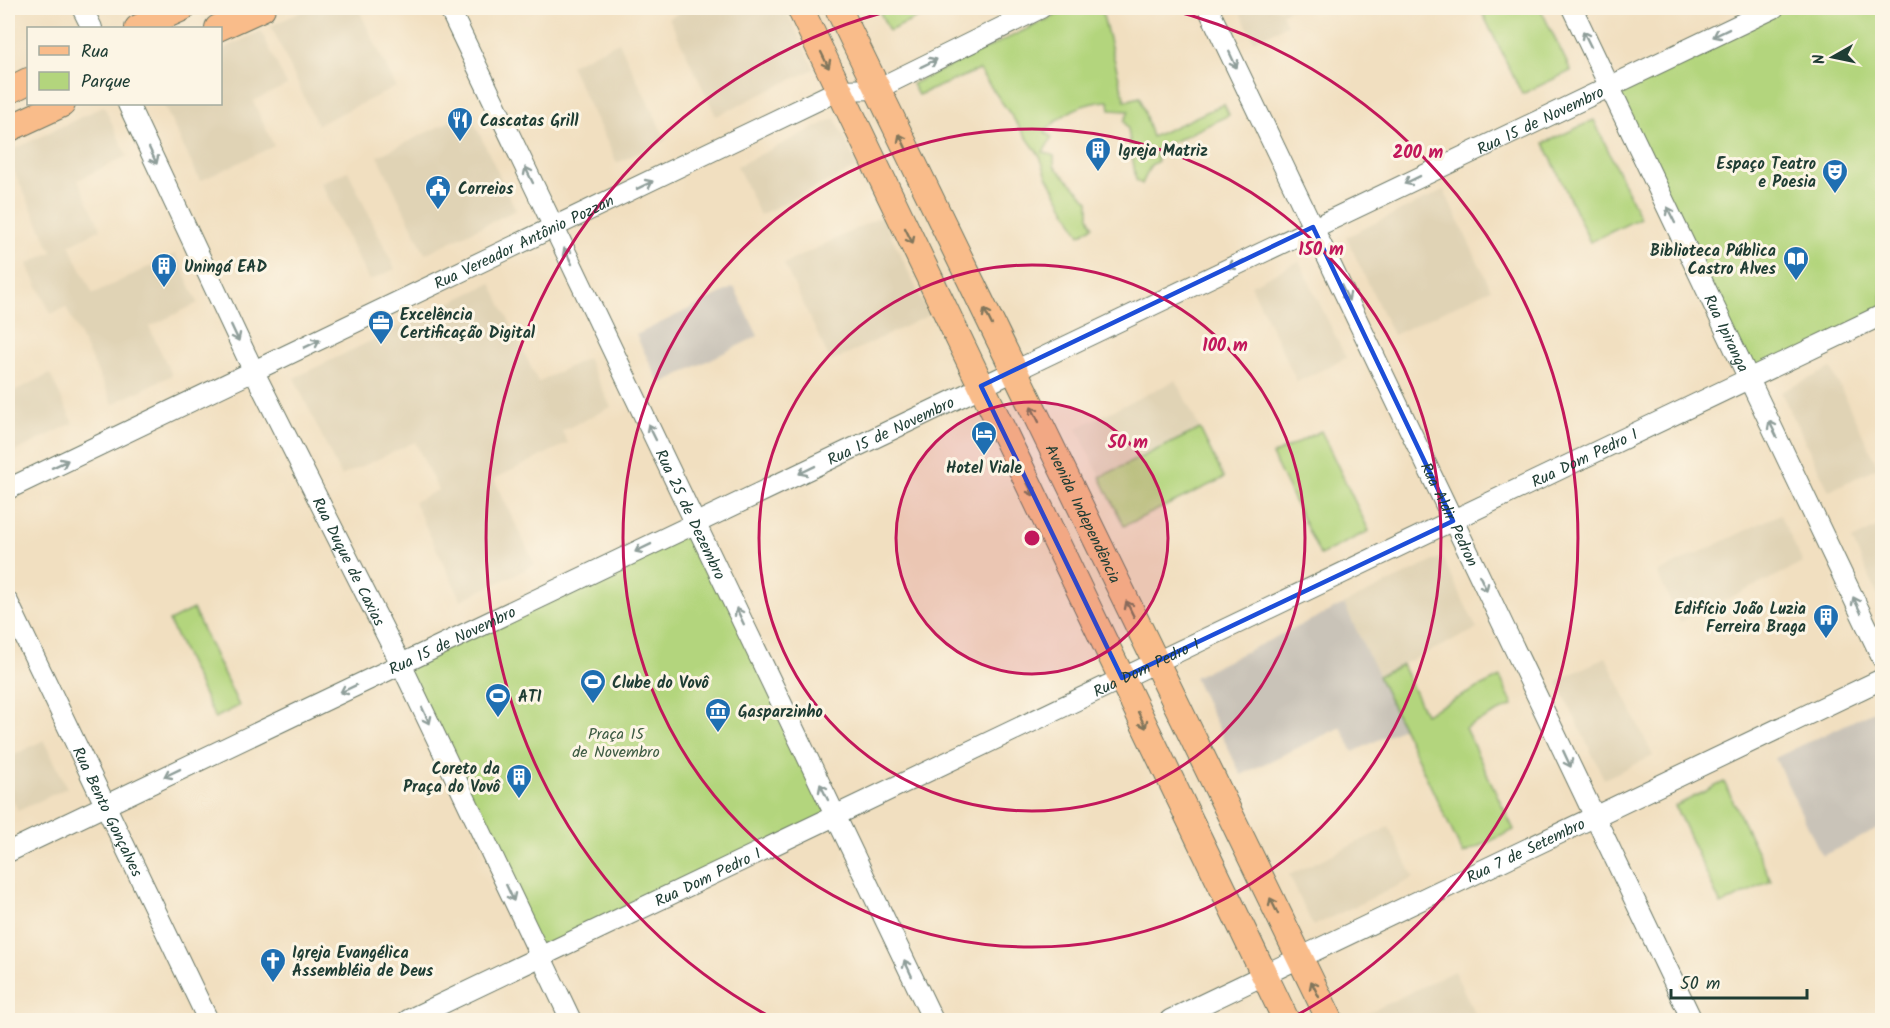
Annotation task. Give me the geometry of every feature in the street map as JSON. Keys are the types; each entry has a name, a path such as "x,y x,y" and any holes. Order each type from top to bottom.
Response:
{"main road":[{"path":"140,27 182,8"},
{"path":"220,27 262,8"},
{"path":"800,8 1286,1020"},
{"name":"Avenida Independência","path":"838,8 1330,1020"},
{"path":"8,91 27,82"},
{"path":"8,129 60,105"}],"street":[{"path":"82,8 92,27"},
{"name":"Rua 25 de Dezembro","path":"449,8 933,1020"},
{"name":"Rua Vereador Antônio Pozzan","path":"8,489 839,90 877,88 1041,8"},
{"name":"Rua Aldir Pedron","path":"1208,8 1692,1020"},
{"name":"Rua Ipiranga","path":"1572,8 1882,658"},
{"name":"Rua 15 de Novembro","path":"8,852 1774,8"},
{"name":"Rua Duque de Caxias","path":"128,105 254,372 401,664 571,1020"},
{"name":"Rua Dom Pedro I","path":"408,1020 1882,315"},
{"name":"Rua Bento Gonçalves","path":"8,602 208,1020"},
{"name":"Rua 7 de Setembro","path":"1170,1020 1882,679"}],"highlighted area":[{"path":"1313,227 1453,521 1122,678 981,386"}],"shaded area":[{"path":"309,8 358,8 396,87 317,125 271,26"},
{"path":"690,8 785,8 814,69 716,116 669,18"},
{"path":"1238,8 1293,8 1282,13 1287,25 1254,41"},
{"path":"261,31 287,85 253,101 274,146 200,181 163,105 222,105 222,50"},
{"path":"619,42 666,140 617,163 570,65"},
{"path":"104,106 127,156 78,180 101,229 69,245 93,294 175,254 198,303 149,327 172,375 113,404 66,307 51,314 27,264 52,252 8,159 8,152"},
{"path":"469,112 516,210 425,254 378,156"},
{"path":"835,118 858,167 760,215 737,166"},
{"path":"348,171 395,269 369,281 321,183"},
{"path":"1444,190 1491,289 1393,335 1346,237"},
{"path":"882,216 929,315 831,362 784,264"},
{"path":"1299,261 1346,358 1297,382 1251,285"},
{"path":"491,283 538,382 587,358 611,407 562,431 568,443 494,479 535,565 461,600 414,502 438,490 415,442 341,476 294,378"},
{"path":"734,287 758,336 660,384 636,335"},
{"path":"1831,368 1878,467 1829,491 1781,392"},
{"path":"50,374 73,423 8,455 8,394"},
{"path":"1176,380 1200,429 1100,477 1077,428"},
{"path":"1780,514 1803,563 1680,622 1657,573"},
{"path":"1882,525 1882,604 1852,540"},
{"path":"1442,557 1477,629 1378,676 1344,604"},
{"path":"1344,604 1403,728 1353,752 1341,727 1241,775 1194,677"},
{"path":"1606,657 1653,756 1604,779 1557,681"},
{"path":"1874,711 1882,729 1882,827 1822,856 1775,758"},
{"path":"44,740 67,788 18,811 8,790 8,758"},
{"path":"1389,827 1414,878 1313,926 1289,875"},
{"path":"1454,971 1478,1020 1356,1019"}],"green space":[{"path":"878,8 939,8 889,31"},
{"path":"1071,8 1101,8 1125,101 1140,97 1152,137 1224,104 1229,115 1154,151 1158,161 1151,165 1142,184 1136,180 1128,129 1124,121 1129,111 1110,110 1109,101 1099,102 1082,106 1059,119 1045,132 1052,138 1043,152 1054,156 1054,166 1089,201 1089,216 1093,226 1080,235 1046,174 1040,156 979,70 918,95 912,84"},
{"path":"1480,8 1540,8 1571,71 1522,94"},
{"path":"1774,8 1882,8 1882,315 1749,379 1609,86"},
{"path":"1594,120 1640,218 1590,242 1544,143"},
{"path":"1200,429 1224,478 1124,526 1100,477"},
{"path":"1321,431 1369,531 1320,555 1272,455"},
{"name":"Praça 15 de Novembro","path":"696,523 836,816 541,957 401,664"},
{"path":"193,609 239,706 215,718 169,621"},
{"path":"1402,665 1425,714 1500,677 1513,705 1465,728 1514,830 1463,854 1378,676"},
{"path":"1724,782 1771,881 1721,905 1675,806"}],"place":[{"name":"Cascatas Grill","path":"460,143"},
{"name":"Igreja Matriz","path":"1098,173"},
{"name":"Espaço Teatro e Poesia","path":"1835,195"},
{"name":"Correios","path":"438,211"},
{"name":"Biblioteca Pública Castro Alves","path":"1796,282"},
{"name":"Uningá EAD","path":"164,289"},
{"name":"Excelência Certificação Digital","path":"381,346"},
{"name":"Hotel Viale","path":"984,457"},
{"name":"Edifício João Luzia Ferreira Braga","path":"1826,640"},
{"name":"Clube do Vovô","path":"593,705"},
{"name":"ATI","path":"498,719"},
{"name":"Gasparzinho","path":"718,734"},
{"name":"Coreto da Praça do Vovô","path":"519,800"},
{"name":"Igreja Evangélica Assembléia de Deus","path":"273,984"}]}
